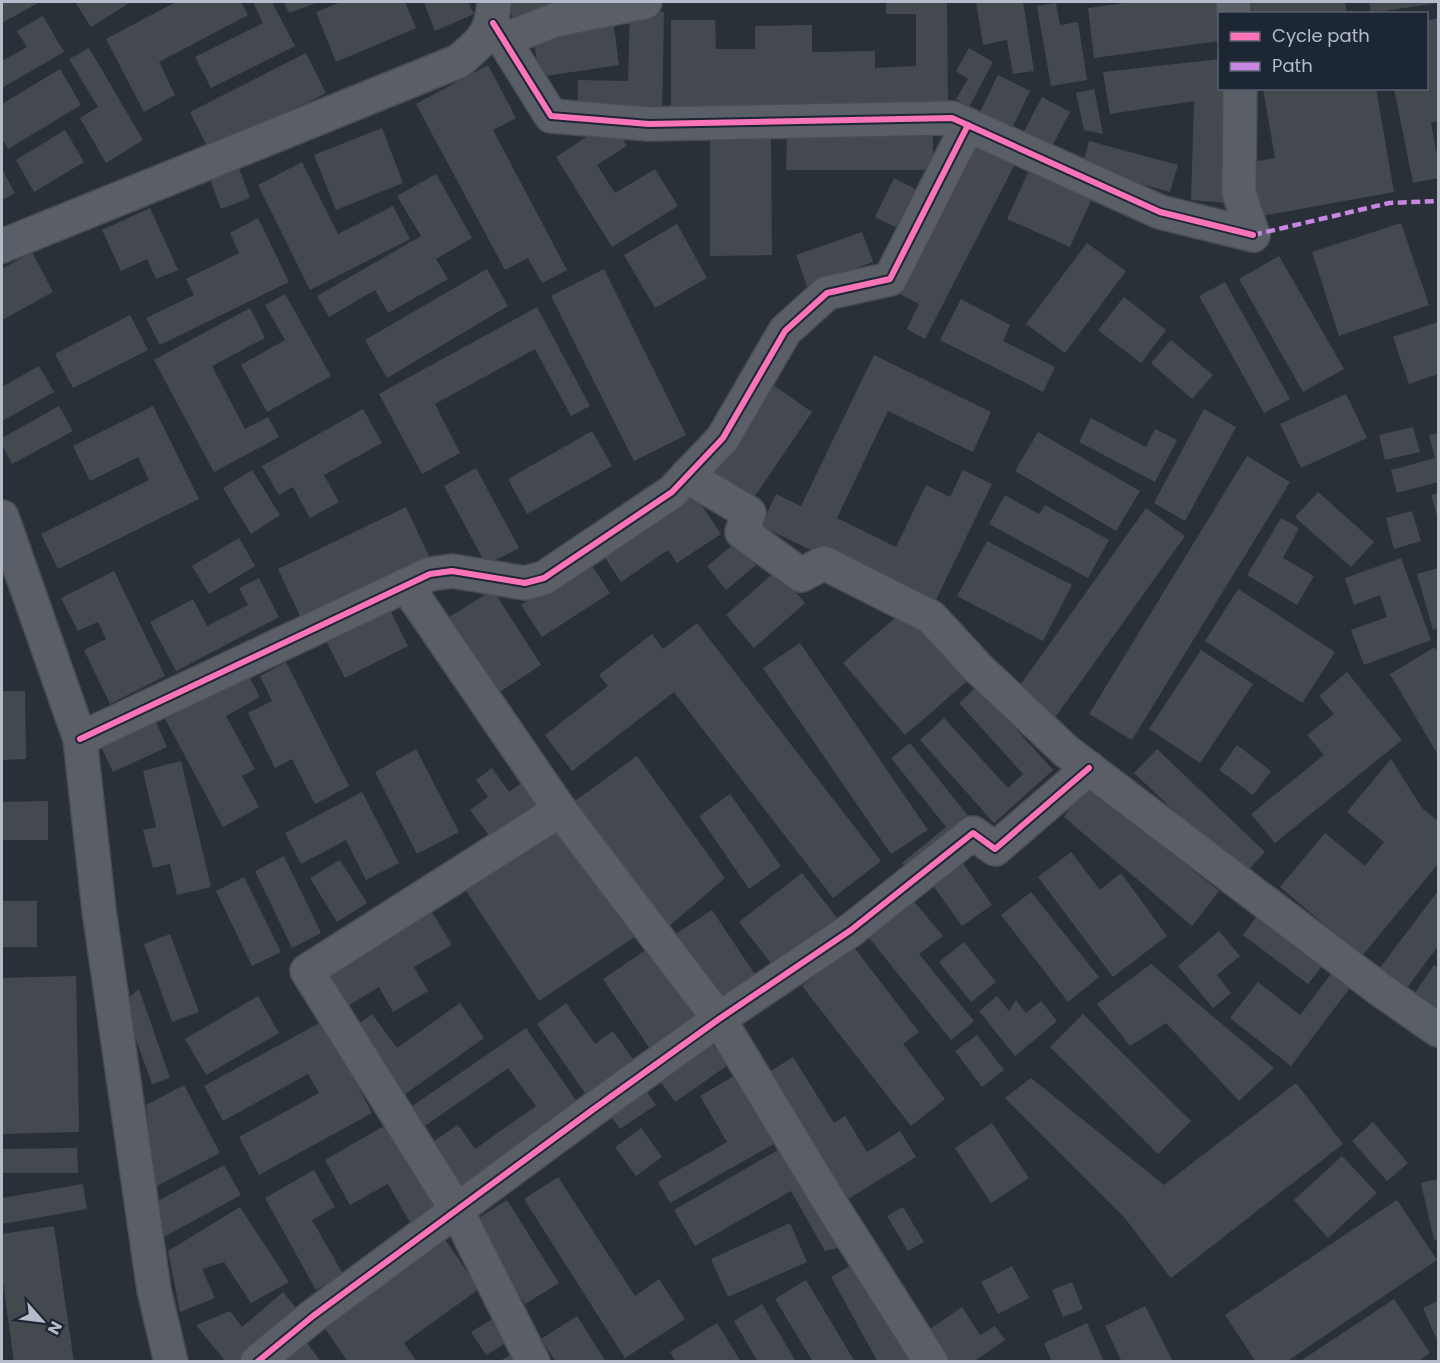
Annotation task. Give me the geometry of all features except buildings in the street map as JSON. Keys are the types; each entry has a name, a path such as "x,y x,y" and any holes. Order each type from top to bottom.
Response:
{"street":[{"path":"497,21 555,20 645,2"},
{"path":"497,21 551,116 648,124 952,118 1160,212 1253,235 1239,193 1240,90"},
{"path":"2,246 459,61 480,43 497,21"},
{"path":"80,739 430,574 452,571 525,583 544,578 672,492 723,438 785,331 827,293 890,279 968,125"},
{"path":"687,476 749,513 742,532 801,575 824,563 931,617 977,667 1066,751 1378,988 1438,1030"},
{"path":"2,517 80,739 99,910 152,1278 171,1362"},
{"path":"406,585 560,810 719,1019 832,1206 931,1362"},
{"path":"257,1362 456,1209 719,1019 851,930 973,833 995,849 1089,768"},
{"path":"533,1362 456,1209 307,971 560,810"}],"marked path":[{"path":"1253,235 1389,203 1438,201"}],"cycle path":[{"path":"493,23 551,116 649,124 952,118 1160,212 1253,235"},
{"path":"80,739 430,574 452,571 525,583 544,578 672,492 723,438 785,331 827,293 890,279 968,125"},
{"path":"257,1362 313,1316 591,1111 719,1019 851,930 973,833 995,849 1089,768"}]}
